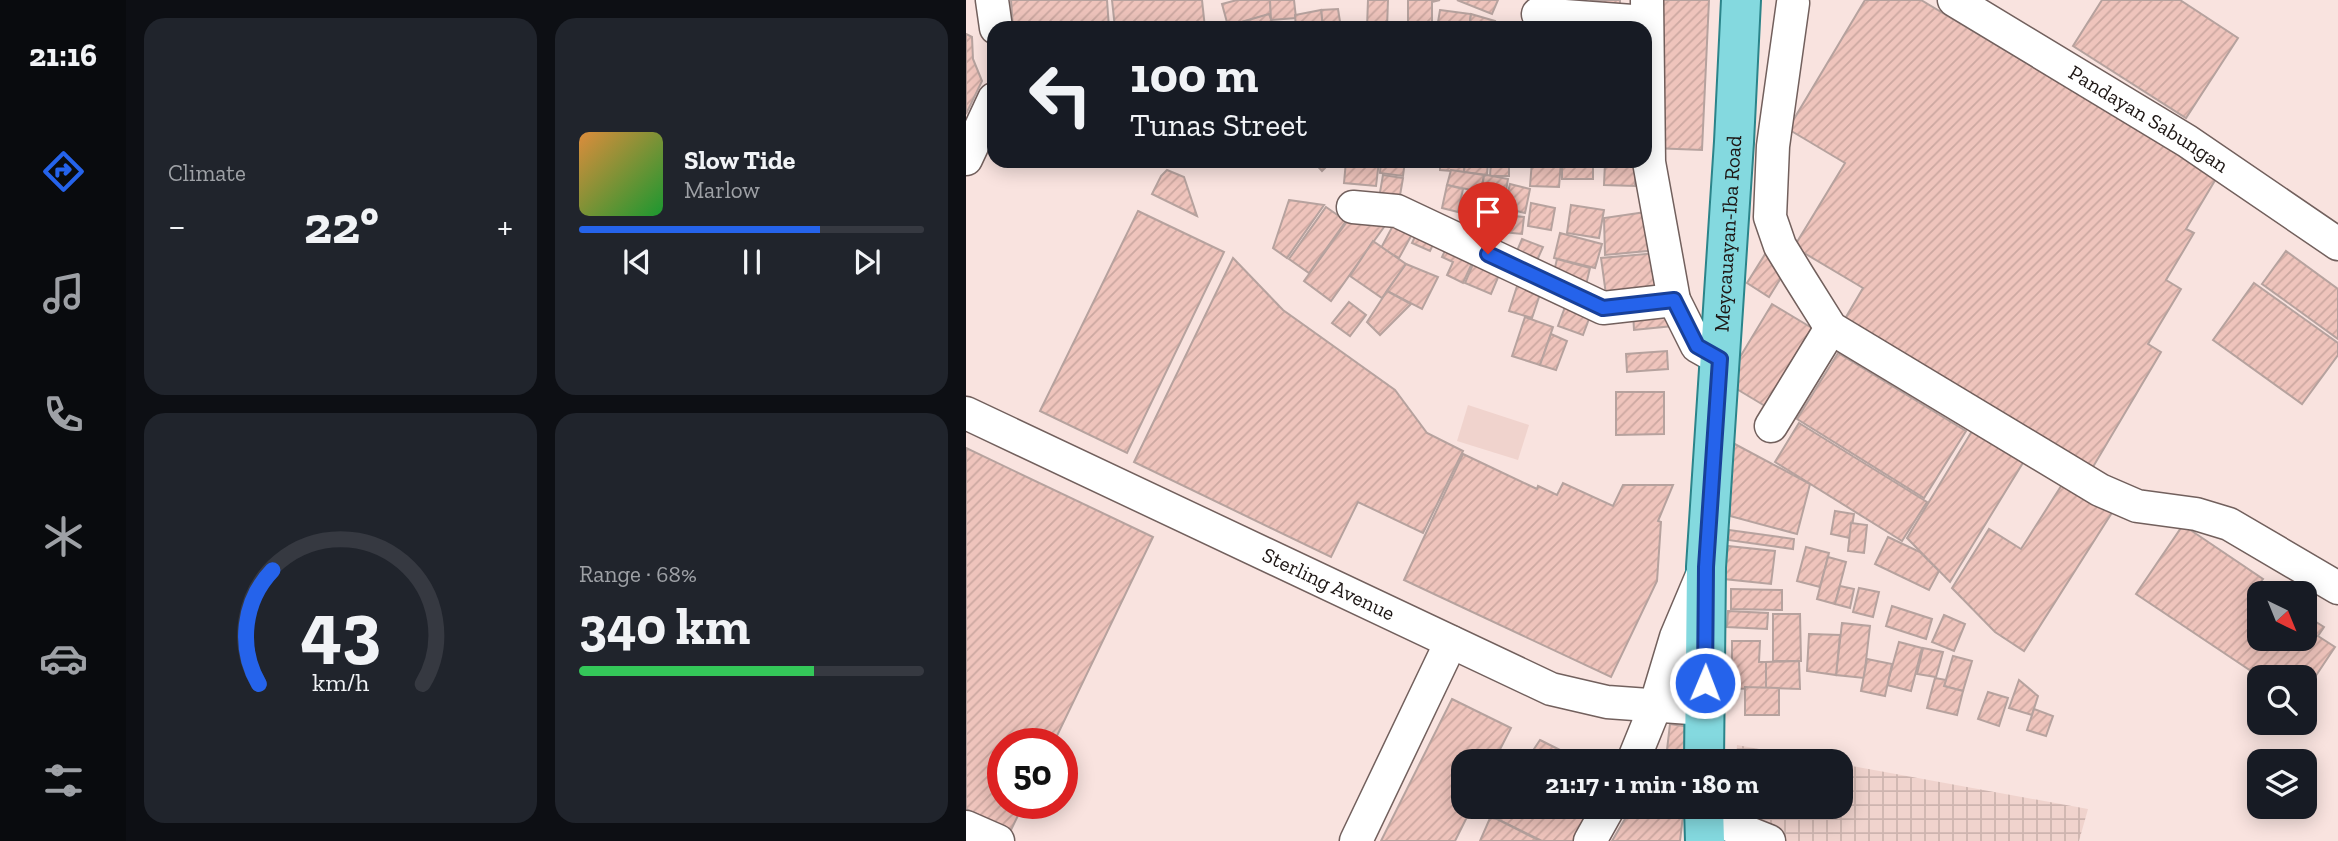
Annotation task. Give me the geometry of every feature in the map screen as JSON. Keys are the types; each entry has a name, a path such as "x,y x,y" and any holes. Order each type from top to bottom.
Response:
{"main road":[{"name":"Meycauayan-Iba Road","path":"1704,749 1706,567 1741,0"}],"street":[{"path":"992,0 995,21"},
{"name":"Pandayan Sabungan","path":"1955,0 2187,141 2338,244"},
{"path":"1793,3 1773,146 1770,217 1780,246 1831,328 2100,490 2137,506 2196,514 2228,524 2338,588"},
{"path":"1538,14 1646,11"},
{"path":"966,159 987,114"},
{"path":"1734,142 1773,146"},
{"path":"1650,168 1674,300 1697,346 1720,359"},
{"path":"1353,207 1397,211 1603,308 1674,300"},
{"path":"1771,426 1831,328"},
{"name":"Sterling Avenue","path":"966,413 1551,689 1588,699 1655,707 1704,709"},
{"path":"1638,749 1655,707 1676,637 1706,567"},
{"path":"1356,841 1451,642"},
{"path":"1590,841 1602,819"},
{"path":"1704,821 1769,841"},
{"path":"966,827 998,841"}],"shaded area":[{"path":"1468,405 1529,425 1518,460 1457,441"},
{"path":"1737,745 1760,749 1737,749"},
{"path":"1853,766 2088,809 2079,841 1733,841 1733,819 1853,819"}],"building":[{"path":"1011,0 1107,0 1108,21 1012,21"},
{"path":"1112,0 1202,0 1204,21 1114,21"},
{"path":"1237,0 1270,0 1271,14 1246,21 1227,21 1222,4"},
{"path":"1270,0 1294,0 1296,18 1271,20"},
{"path":"1368,0 1388,0 1387,21 1367,21"},
{"path":"1408,0 1440,0 1432,2 1432,21 1408,21"},
{"path":"1457,0 1498,0 1492,14"},
{"path":"1591,0 1620,0 1620,8 1590,4"},
{"path":"1659,0 1709,0 1702,150 1652,148"},
{"path":"1865,0 1921,0 2217,177 2186,229 2194,233 2166,280 2181,289 2148,344 2161,352 2090,472 1842,324 1863,288 1794,247 1845,163 1788,129"},
{"path":"2102,0 2180,0 2238,38 2186,118 2073,46"},
{"path":"1338,9 1340,21 1322,21 1321,10"},
{"path":"1321,10 1322,21 1295,21 1295,15"},
{"path":"1440,10 1471,14 1470,21 1438,21"},
{"path":"1269,14 1272,21 1245,21"},
{"path":"1471,14 1495,21 1470,21"},
{"path":"966,34 972,37 973,59 982,81 966,114"},
{"path":"1345,168 1378,168 1376,186 1344,183"},
{"path":"1380,168 1404,168 1403,176 1380,173"},
{"path":"1440,168 1464,168 1464,172"},
{"path":"1464,168 1488,168 1487,175 1464,172"},
{"path":"1491,168 1509,168 1509,176 1490,176"},
{"path":"1531,168 1560,168 1559,187 1530,186"},
{"path":"1562,168 1593,168 1593,179 1562,179"},
{"path":"1605,168 1636,168 1635,186 1604,185"},
{"path":"1167,170 1184,177 1197,216 1152,194"},
{"path":"1451,170 1484,175 1481,192 1447,185"},
{"path":"1383,175 1403,178 1399,201 1379,198"},
{"path":"1484,176 1508,179 1505,197 1481,192"},
{"path":"1510,184 1530,189 1525,213 1504,208"},
{"path":"1447,185 1463,189 1458,212 1442,208"},
{"path":"1481,192 1503,196 1500,215 1478,213"},
{"path":"1289,200 1324,205 1287,258 1273,248"},
{"path":"1531,203 1555,208 1551,230 1528,226"},
{"path":"1571,205 1604,210 1599,238 1567,233"},
{"path":"1326,207 1346,221 1309,273 1289,259"},
{"path":"1138,211 1224,252 1127,453 1040,411"},
{"path":"1653,211 1657,250 1605,255 1604,218"},
{"path":"1354,212 1366,213 1384,227 1331,301 1304,281"},
{"path":"1478,213 1524,217 1522,234 1482,230"},
{"path":"1397,218 1416,227 1399,258 1381,248"},
{"path":"1420,226 1438,234 1430,251 1412,243"},
{"path":"1560,233 1602,244 1595,268 1554,258"},
{"path":"1522,239 1543,247 1534,267 1514,258"},
{"path":"1450,240 1477,252 1463,283 1447,275 1453,262 1442,257"},
{"path":"1373,241 1406,264 1382,298 1350,276"},
{"path":"1767,251 1789,265 1769,297 1747,283"},
{"path":"2286,251 2338,289 2338,339 2262,284"},
{"path":"1657,253 1662,296 1607,302 1601,258"},
{"path":"1476,257 1502,268 1491,294 1465,283"},
{"path":"1233,258 1283,310 1395,390 1427,433 1463,451 1423,533 1358,502 1331,557 1134,462"},
{"path":"1557,259 1590,268 1585,289 1552,280"},
{"path":"1406,264 1438,277 1422,309 1387,291"},
{"path":"1519,280 1542,288 1532,318 1509,311"},
{"path":"2254,283 2338,343 2338,355 2302,404 2213,340"},
{"path":"1387,291 1411,304 1380,335 1367,322"},
{"path":"1568,299 1593,308 1583,335 1558,326"},
{"path":"1349,302 1366,315 1350,336 1332,323"},
{"path":"1772,304 1812,328 1765,406 1725,382"},
{"path":"1671,308 1673,326 1634,330 1633,312"},
{"path":"1525,317 1553,327 1540,365 1512,356"},
{"path":"1551,334 1567,341 1556,370 1540,365"},
{"path":"1667,351 1668,369 1627,372 1626,354"},
{"path":"1838,353 1966,431 1924,498 1797,419"},
{"path":"1616,392 1664,392 1664,434 1616,435"},
{"path":"1799,423 1927,502 1902,541 1775,462"},
{"path":"1972,431 2024,461 1950,582 1907,538"},
{"path":"1731,442 1810,484 1797,534 1730,516"},
{"path":"966,448 1153,537 1061,728 987,728 987,819 966,809"},
{"path":"1463,454 1537,489 1538,486 1557,495 1563,483 1613,506 1623,485 1673,485 1658,521 1661,522 1657,581 1611,677 1404,580"},
{"path":"2065,480 2113,511 2024,651 1995,632 1952,588 1989,529 2021,549"},
{"path":"1835,511 1854,514 1850,538 1831,534"},
{"path":"1851,523 1867,525 1864,553 1848,551"},
{"path":"2183,525 2263,579 2247,581 2247,651 2317,651 2317,623 2324,627 2318,636 2335,647 2317,674 2317,665 2247,665 2247,668 2136,594"},
{"path":"1729,530 1794,539 1793,549 1728,540"},
{"path":"1888,537 1920,552 1939,571 1929,590 1875,564"},
{"path":"1728,546 1775,551 1771,584 1724,579"},
{"path":"1806,547 1829,553 1820,587 1797,581"},
{"path":"1828,557 1846,562 1835,604 1817,599"},
{"path":"1840,586 1854,589 1850,608 1835,604"},
{"path":"1859,588 1879,592 1873,617 1853,612"},
{"path":"1731,589 1782,590 1782,610 1731,609"},
{"path":"1892,606 1932,619 1926,639 1886,626"},
{"path":"1728,611 1768,613 1767,629 1727,627"},
{"path":"1773,614 1800,614 1801,661 1773,661"},
{"path":"1944,615 1965,624 1954,651 1932,642"},
{"path":"1842,623 1870,626 1864,678 1836,675"},
{"path":"1809,634 1840,635 1836,675 1807,671"},
{"path":"1732,641 1760,641 1759,662 1766,662 1766,688 1732,689"},
{"path":"1899,642 1922,648 1911,691 1887,685"},
{"path":"1923,648 1943,652 1936,677 1917,674"},
{"path":"1953,656 1972,661 1963,691 1944,686"},
{"path":"1867,659 1892,664 1885,696 1861,691"},
{"path":"1799,661 1800,689 1766,688 1766,662"},
{"path":"1935,678 1946,680 1944,686 1963,691 1957,715 1927,708"},
{"path":"2019,680 2038,696 2032,715 2009,708"},
{"path":"1745,687 1779,688 1779,715 1745,715"},
{"path":"1988,692 2008,698 1999,726 1978,719"},
{"path":"1452,699 1511,728 1500,749 1451,749 1451,819 1466,819 1455,841 1381,841"},
{"path":"2034,709 2053,716 2046,736 2027,730"},
{"path":"1670,724 1690,727 1687,749 1667,749"},
{"path":"1540,740 1558,749 1534,749"},
{"path":"987,819 1016,819 1011,830"},
{"path":"1490,819 1497,819 1540,841 1480,841"},
{"path":"1497,819 1587,819 1577,841 1542,841"},
{"path":"1625,819 1683,819 1680,841 1612,841"}],"route":[{"path":"1488,254 1603,308 1674,300 1697,346 1720,359 1706,567 1705,683"}]}
